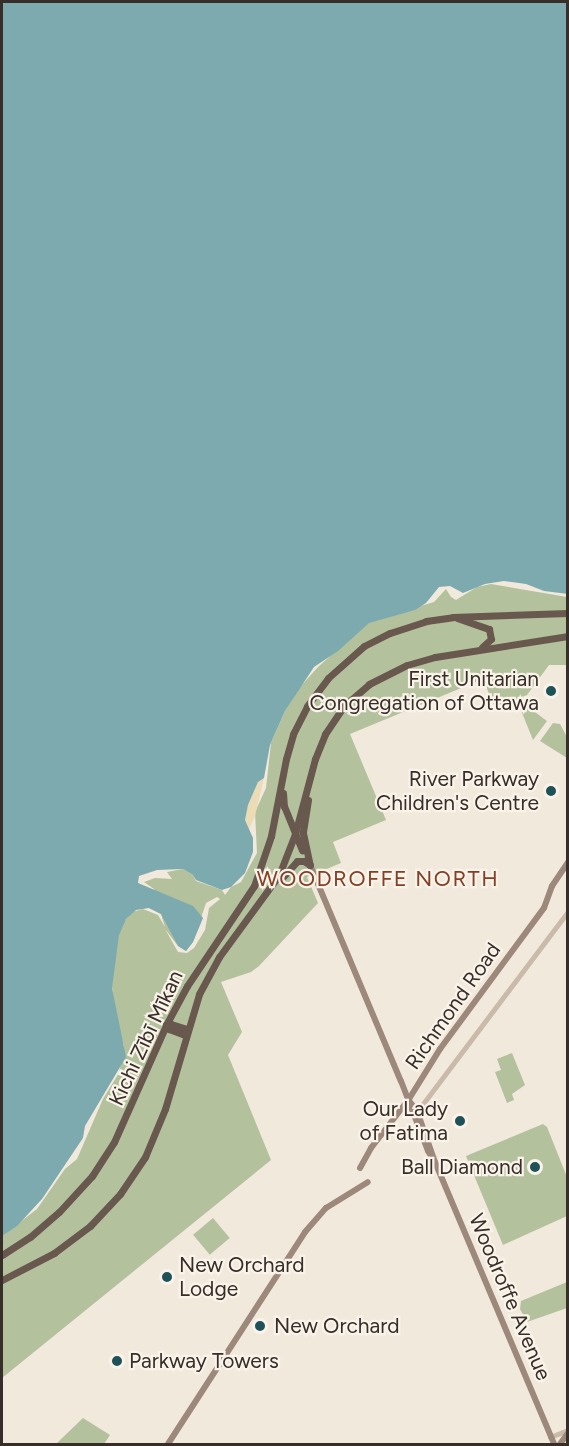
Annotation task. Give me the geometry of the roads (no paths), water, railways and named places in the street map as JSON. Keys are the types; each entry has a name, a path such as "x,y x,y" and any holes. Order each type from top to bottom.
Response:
{"highway":[{"name":"Kichi Zībī Mīkan","path":"2,1256 30,1237 59,1212 104,1159 123,1126 166,1025 198,967 240,909 258,876 272,836 286,759 293,734 307,706 327,678 364,646 396,630 426,621 453,617 567,613"},
{"path":"453,617 489,629 491,634 488,644 477,650"},
{"name":"Kichi Zībī Mīkan","path":"2,1280 54,1253 77,1237 102,1214 127,1185 156,1134 185,1032 199,994 214,965 279,875 295,834 320,747 344,706 380,677 422,660 567,636"},
{"path":"310,865 303,833 320,747"},
{"path":"286,759 283,804 310,865"},
{"path":"262,901 293,863 302,860 310,865"},
{"path":"166,1025 171,1024 185,1032"}],"main road":[{"name":"Richmond Road","path":"360,1168 371,1148 409,1101 440,1049 544,908 552,886 567,862"},
{"name":"Woodroffe Avenue","path":"310,865 554,1444"},
{"path":"168,1444 305,1232 326,1208 368,1182"},
{"path":"560,1444 567,1431"}],"street":[{"path":"414,1114 567,911"},
{"path":"550,1437 567,1431"}],"water":[{"path":"2,2 567,2 568,594 544,591 526,584 504,581 485,584 463,593 450,586 439,587 426,603 415,610 369,623 338,651 314,667 285,711 270,745 264,778 258,782 248,805 245,820 253,838 253,852 245,873 231,887 222,890 196,880 193,875 183,869 157,870 139,876 138,883 193,906 203,918 193,942 186,951 178,946 161,914 149,908 136,910 126,919 119,935 112,988 126,1057 85,1126 83,1138 42,1199 17,1226 2,1236"}],"place":[{"name":"First Unitarian Congregation of Ottawa","path":"551,691"},
{"name":"River Parkway Children's Centre","path":"551,791"},
{"name":"Our Lady of Fatima","path":"460,1121"},
{"name":"Ball Diamond","path":"535,1167"},
{"name":"New Orchard Lodge","path":"167,1277"},
{"name":"New Orchard","path":"260,1326"},
{"name":"Parkway Towers","path":"117,1361"}],"district":[{"name":"WOODROFFE NORTH","path":"378,879"}]}
